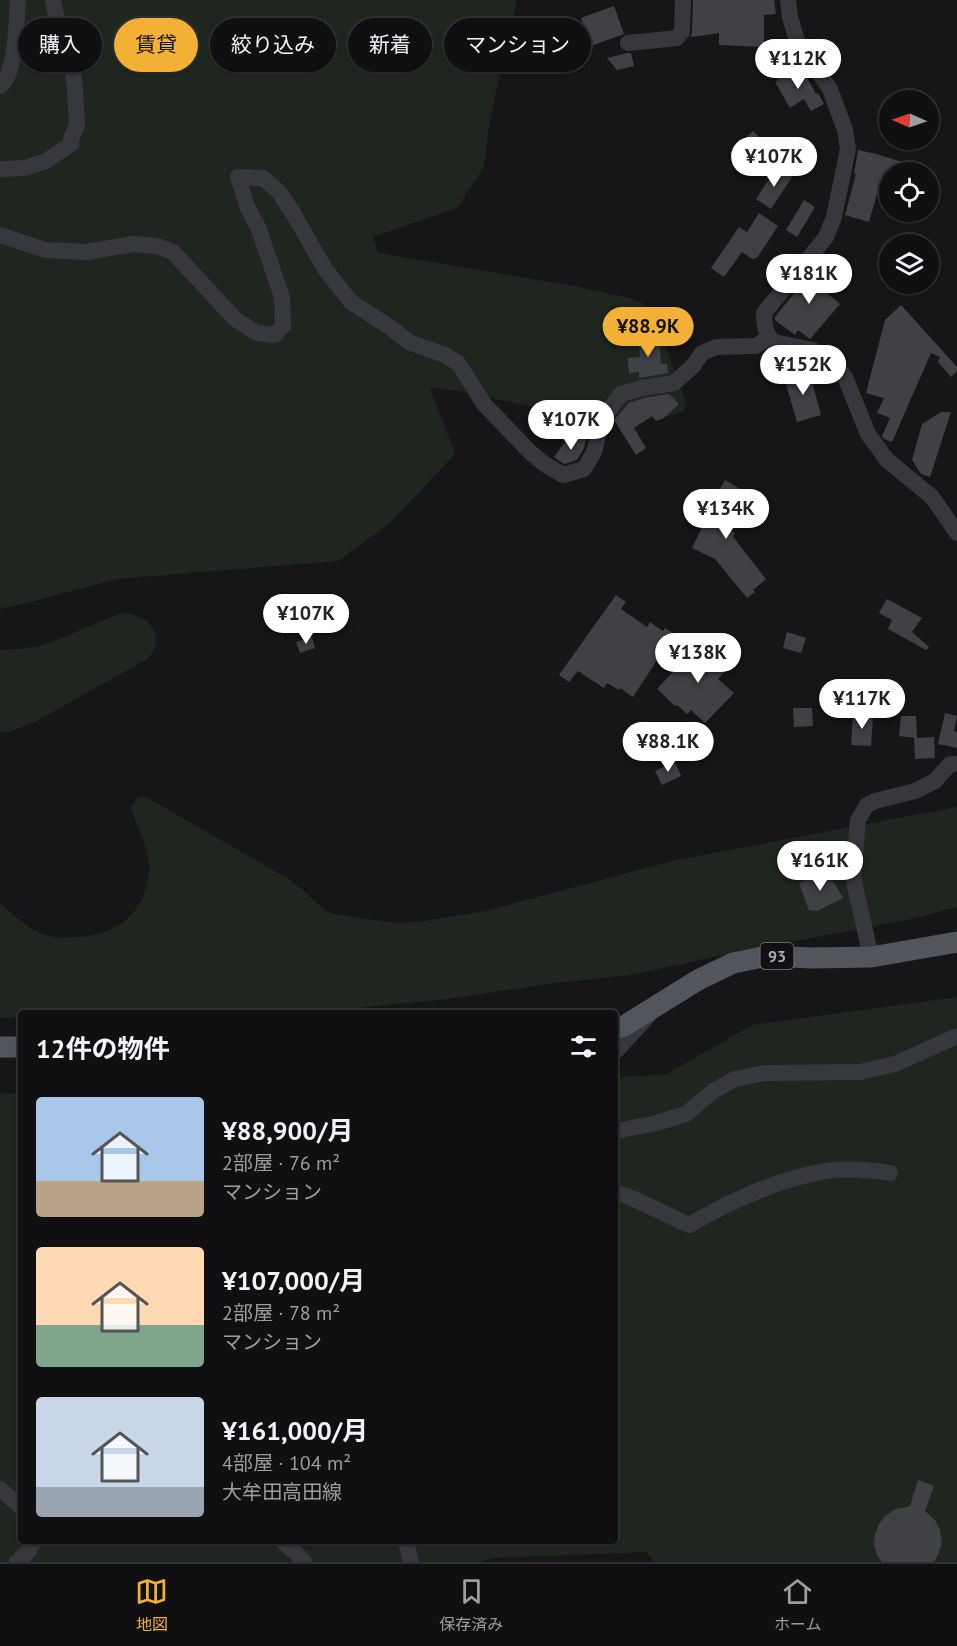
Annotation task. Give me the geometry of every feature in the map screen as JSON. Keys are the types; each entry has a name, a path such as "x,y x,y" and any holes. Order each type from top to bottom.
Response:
{"main road":[{"name":"93","path":"618,1028 733,963 768,956 871,957 957,942"},
{"path":"0,1047 18,1047"}],"street":[{"path":"0,86 6,81 15,49 18,0"},
{"path":"0,169 25,168 46,161 71,144 77,125 72,68 58,25 53,0"},
{"path":"628,43 677,38 682,33 683,0"},
{"path":"788,0 797,41 830,89 848,149 834,217 826,237 764,313 764,325 768,338 774,342 813,350 832,361 846,377 868,434 874,443 887,460 932,498 957,533"},
{"path":"0,235 45,250 87,252 135,244 157,246 173,252 235,319 257,333 275,335 284,326 282,297 238,177 263,177 279,192 325,269 351,302 411,344 445,355 458,363 484,404 531,453 563,475 584,469 594,452 603,418 621,394 674,383 693,366 702,353 716,347 756,346 768,338"},
{"path":"871,957 853,877 858,820 867,805 915,791 935,781 950,764 957,764"},
{"path":"618,1049 656,1007"},
{"path":"618,1130 653,1124 686,1114 713,1091 735,1078 765,1073 860,1072 895,1064 957,1036"},
{"path":"618,1193 689,1225 720,1207 783,1182 826,1171 867,1170 890,1173"},
{"path":"0,1489 18,1504"},
{"path":"16,1562 28,1552 33,1544"},
{"path":"286,1544 304,1562"},
{"path":"407,1544 411,1562"}],"shaded area":[{"path":"0,0 517,0 513,18 444,18 444,72 501,72 489,124 484,167 457,208 373,237 378,253 579,287 629,298 644,304 654,313 686,403 683,412 660,418 593,417 452,390 430,388 455,454 390,523 338,561 116,579 0,609"},
{"path":"123,613 140,617 152,627 156,641 149,658 35,722 9,732 0,732 0,650 43,645"},
{"path":"138,797 146,797 292,881 326,911 338,915 396,923 425,921 486,911 676,860 957,807 957,907 903,921 747,950 631,975 555,983 439,1000 337,1010 18,1010 18,1017 0,1018 0,903 29,927 54,937 82,937 109,930 121,924 139,905 145,892 149,872 146,849 131,807"},
{"path":"957,997 957,1562 654,1562 646,1552 493,1558 480,1562 0,1562 0,1093 18,1094 18,1544 618,1544 618,1081 623,1077 667,1074 752,1025"}],"building":[{"path":"693,0 774,0 776,14 764,15 764,47 719,45 719,33 691,37"},
{"path":"614,6 624,34 591,46 591,18 581,18"},
{"path":"631,53 634,66 617,70 607,58"},
{"path":"791,67 798,78 805,74 824,104 811,111 804,99 790,108 775,82 778,80 775,76"},
{"path":"753,131 767,145 744,168 730,153"},
{"path":"858,150 902,162 879,162 879,187 869,222 845,215 856,174 854,174"},
{"path":"777,167 792,177 771,209 756,199"},
{"path":"804,200 815,207 797,237 786,230"},
{"path":"759,213 778,226 757,258 752,259 742,252 724,277 711,268 739,227 747,232"},
{"path":"818,264 825,270 822,275 834,285 827,293 840,304 810,339 798,330 795,335 775,320 775,317"},
{"path":"901,305 957,367 957,371 951,377 938,362 940,357 931,353 892,442 882,436 890,418 877,413 884,398 866,393 885,320"},
{"path":"659,335 661,364 667,364 668,373 639,378 639,372 629,373 628,358 640,357 638,336"},
{"path":"809,370 821,415 797,422 784,377"},
{"path":"669,394 679,404 664,418 656,421 652,416 634,428 646,448 636,455 614,420 629,403"},
{"path":"941,412 951,412 930,477 921,474 912,460 922,424"},
{"path":"582,435 586,439 577,460 564,464 554,457 565,442 568,443 572,438 575,442"},
{"path":"725,480 747,493 740,505 731,500 719,525 735,533 733,537 766,579 747,598 715,559 692,548 702,527 694,523 711,490 718,492"},
{"path":"616,595 626,602 621,609 647,627 650,622 663,631 665,628 674,634 633,697 607,683 604,688 578,671 569,682 559,675"},
{"path":"887,599 922,618 912,632 929,647 926,650 888,629 892,620 879,613"},
{"path":"787,632 806,638 801,653 783,648"},
{"path":"312,637 315,648 300,653 296,642"},
{"path":"701,642 728,668 718,679 734,693 705,723 691,710 687,714 677,705 675,706 657,689"},
{"path":"793,708 812,708 813,726 794,727"},
{"path":"945,713 957,716 954,731 957,732 957,748 938,744"},
{"path":"853,714 873,715 871,746 851,745"},
{"path":"901,716 916,716 917,738 934,737 935,758 915,759 914,738 899,736"},
{"path":"675,762 681,776 662,785 655,771"},
{"path":"821,870 835,884 843,898 817,911 809,910 799,883 813,877"},
{"path":"918,1480 934,1486 925,1511 935,1520 940,1530 942,1542 939,1553 934,1562 882,1562 874,1544 879,1524 894,1510 910,1506"}]}
